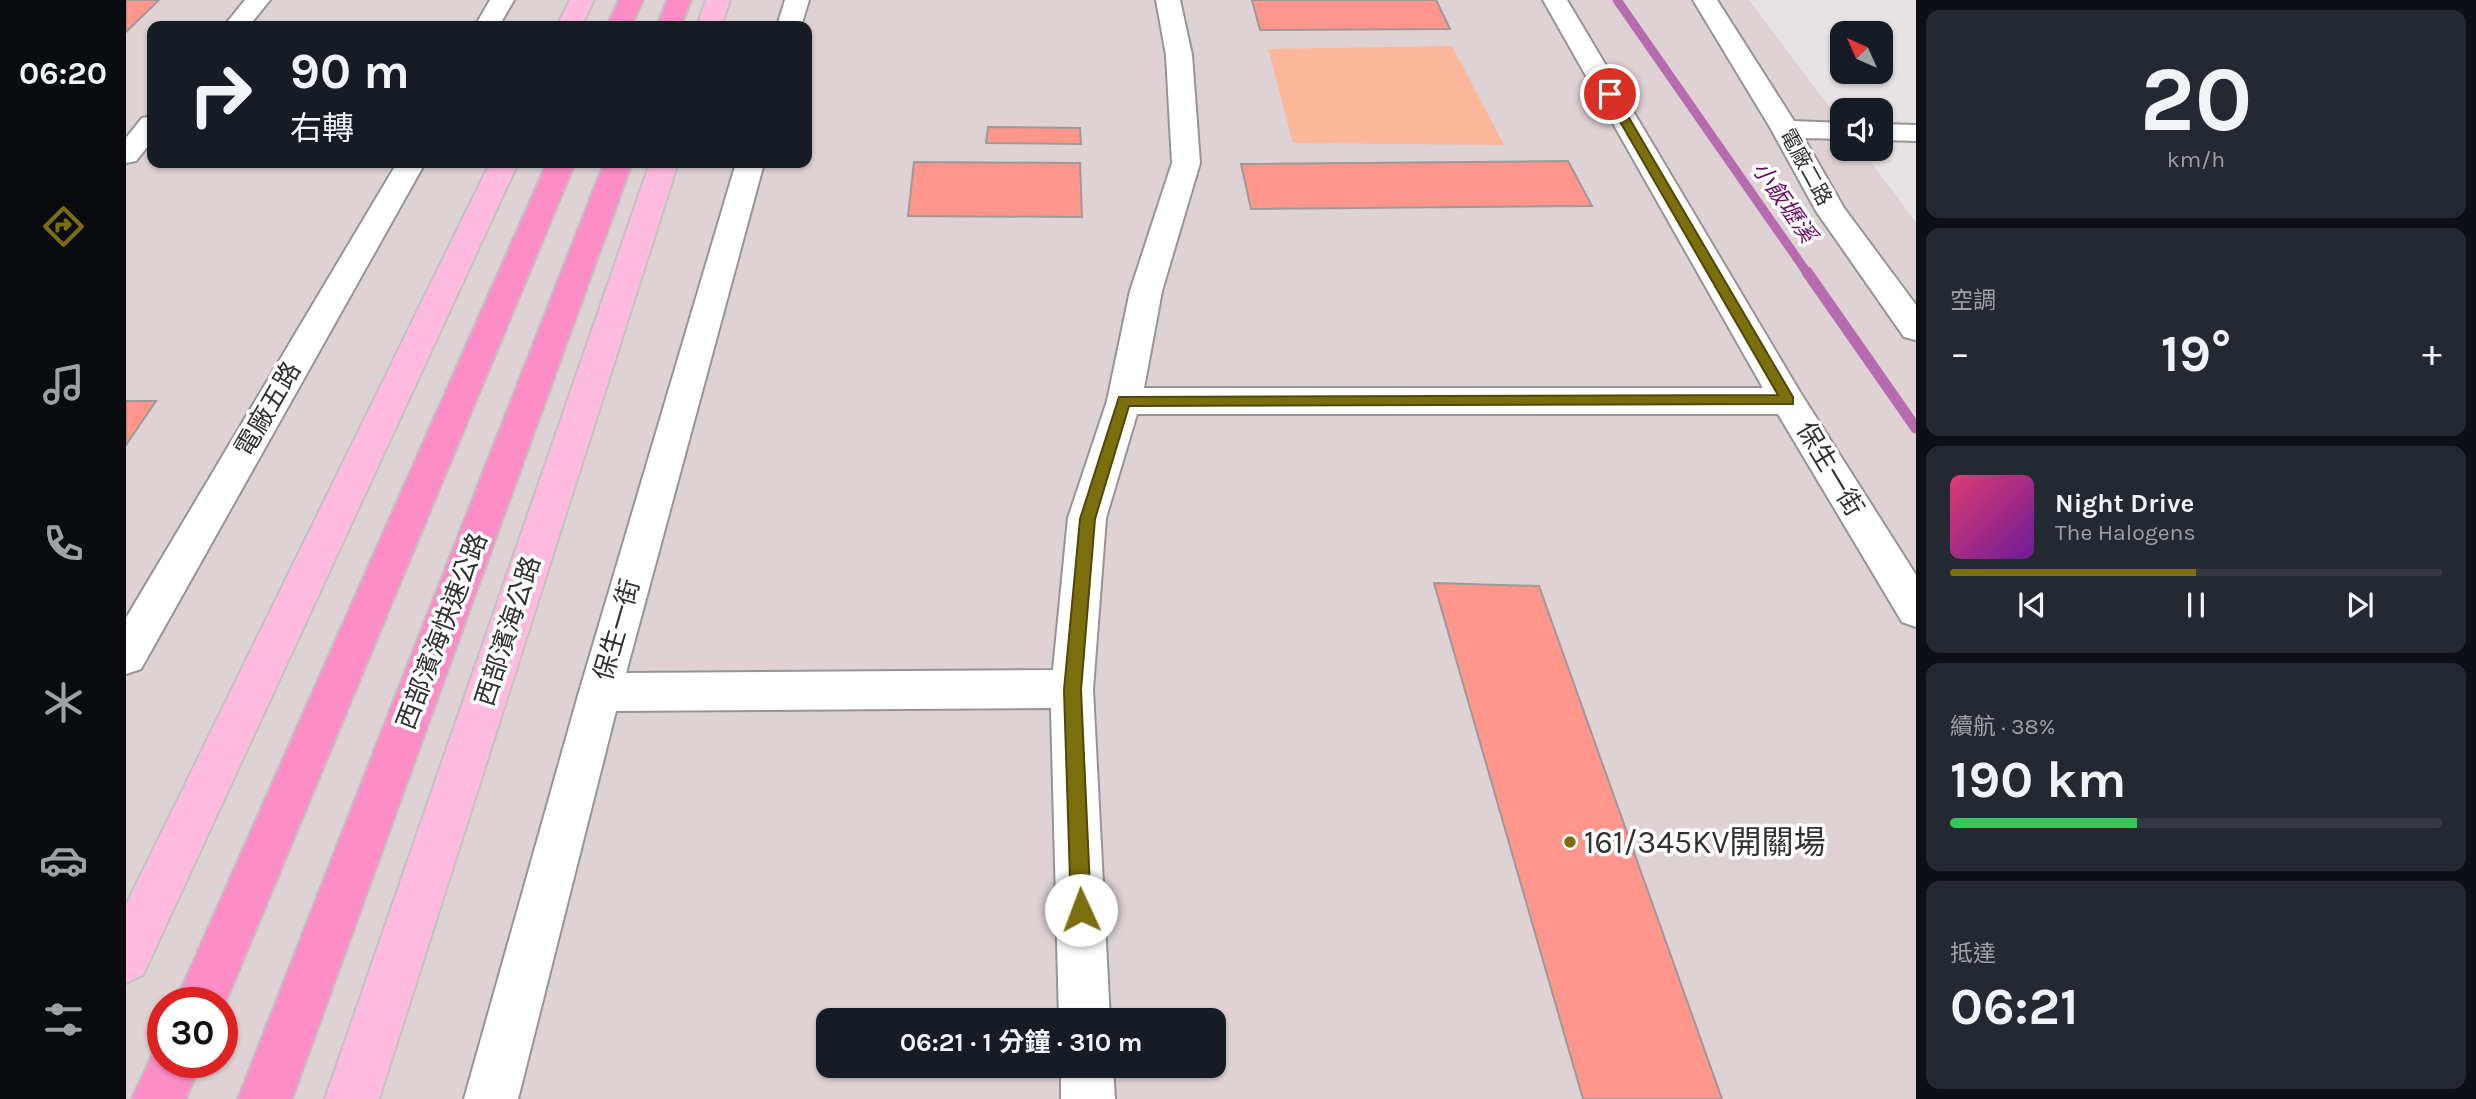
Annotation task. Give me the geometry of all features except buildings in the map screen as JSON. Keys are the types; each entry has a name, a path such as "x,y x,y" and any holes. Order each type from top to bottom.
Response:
{"highway":[{"path":"621,21 631,0"},
{"path":"671,21 679,0"},
{"path":"207,987 559,168"},
{"name":"西部濱海快速公路","path":"265,1099 616,168"},
{"path":"159,1099 168,1078"}],"main road":[{"path":"572,21 582,0"},
{"path":"711,21 718,0"},
{"path":"126,958 502,168"},
{"name":"西部濱海公路","path":"352,1099 662,168"}],"street":[{"path":"240,21 258,0"},
{"path":"490,21 502,0"},
{"path":"790,21 796,0"},
{"path":"1085,1008 1072,690 1087,519 1124,401 1146,291 1186,163 1179,55 1168,0"},
{"name":"保生一街","path":"1555,0 1788,401 1916,610"},
{"name":"電廠二路","path":"1705,0 1785,129 1831,211 1916,329"},
{"path":"1785,129 1830,131"},
{"path":"126,155 147,130"},
{"path":"1893,133 1916,134"},
{"name":"電廠五路","path":"126,656 408,168"},
{"name":"保生一街","path":"491,1099 600,692 749,168"},
{"path":"1124,401 1788,401"},
{"path":"600,692 1072,690"},
{"path":"1087,1078 1088,1099"}],"shaded area":[{"path":"126,0 1749,0 1830,108 1830,161 1870,161 1916,222 1916,1099 126,1099"},
{"path":"1452,46 1504,145 1293,143 1268,49"}],"waterway":[{"name":"小飯壢溪","path":"1617,0 1808,274"},
{"name":"小飯壢溪","path":"1807,272 1916,428"}],"place":[{"name":"161/345KV開關場","path":"1570,842"}],"route":[{"path":"1081,910 1072,690 1087,519 1124,401 1788,401 1610,94"}]}
